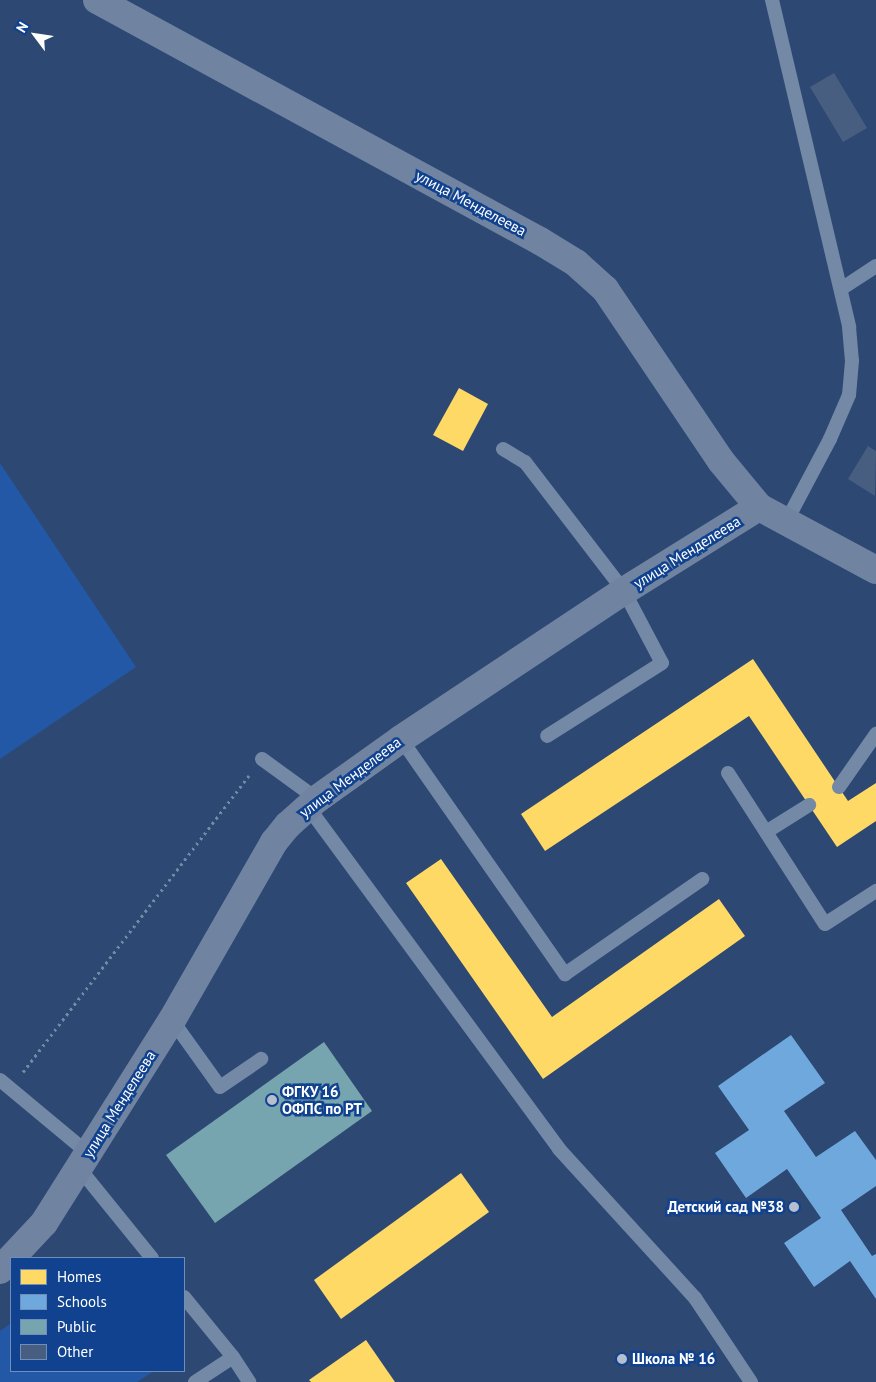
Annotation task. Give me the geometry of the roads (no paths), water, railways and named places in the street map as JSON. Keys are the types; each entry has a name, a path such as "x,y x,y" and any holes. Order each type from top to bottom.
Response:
{"street":[{"name":"улица Менделеева","path":"97,0 531,236 576,263 605,289 721,461 759,507 876,570"},
{"name":"улица Менделеева","path":"12,1257 44,1224 172,1020 274,842 288,825 313,803 401,739 624,591 759,507"},
{"name":"улица Менделеева","path":"0,1270 10,1260"}],"lane":[{"path":"772,0 850,327 852,361 849,394 830,439 786,522"},
{"path":"840,289 876,266"},
{"path":"502,449 524,462 624,591 662,662 546,736"},
{"path":"839,787 876,734"},
{"path":"401,739 565,974 702,879"},
{"path":"262,759 313,803 558,1149 695,1298 751,1382"},
{"path":"728,773 825,924 876,891"},
{"path":"766,832 809,805"},
{"path":"172,1020 220,1088 261,1059"},
{"path":"0,1080 83,1161 151,1257"},
{"path":"185,1298 233,1357 249,1382"},
{"path":"195,1382 233,1357"}],"place":[{"name":"ФГКУ 16 ОФПС по РТ","path":"272,1100"},
{"name":"Детский сад №38","path":"794,1207"},
{"name":"Школа № 16","path":"622,1359"}]}
